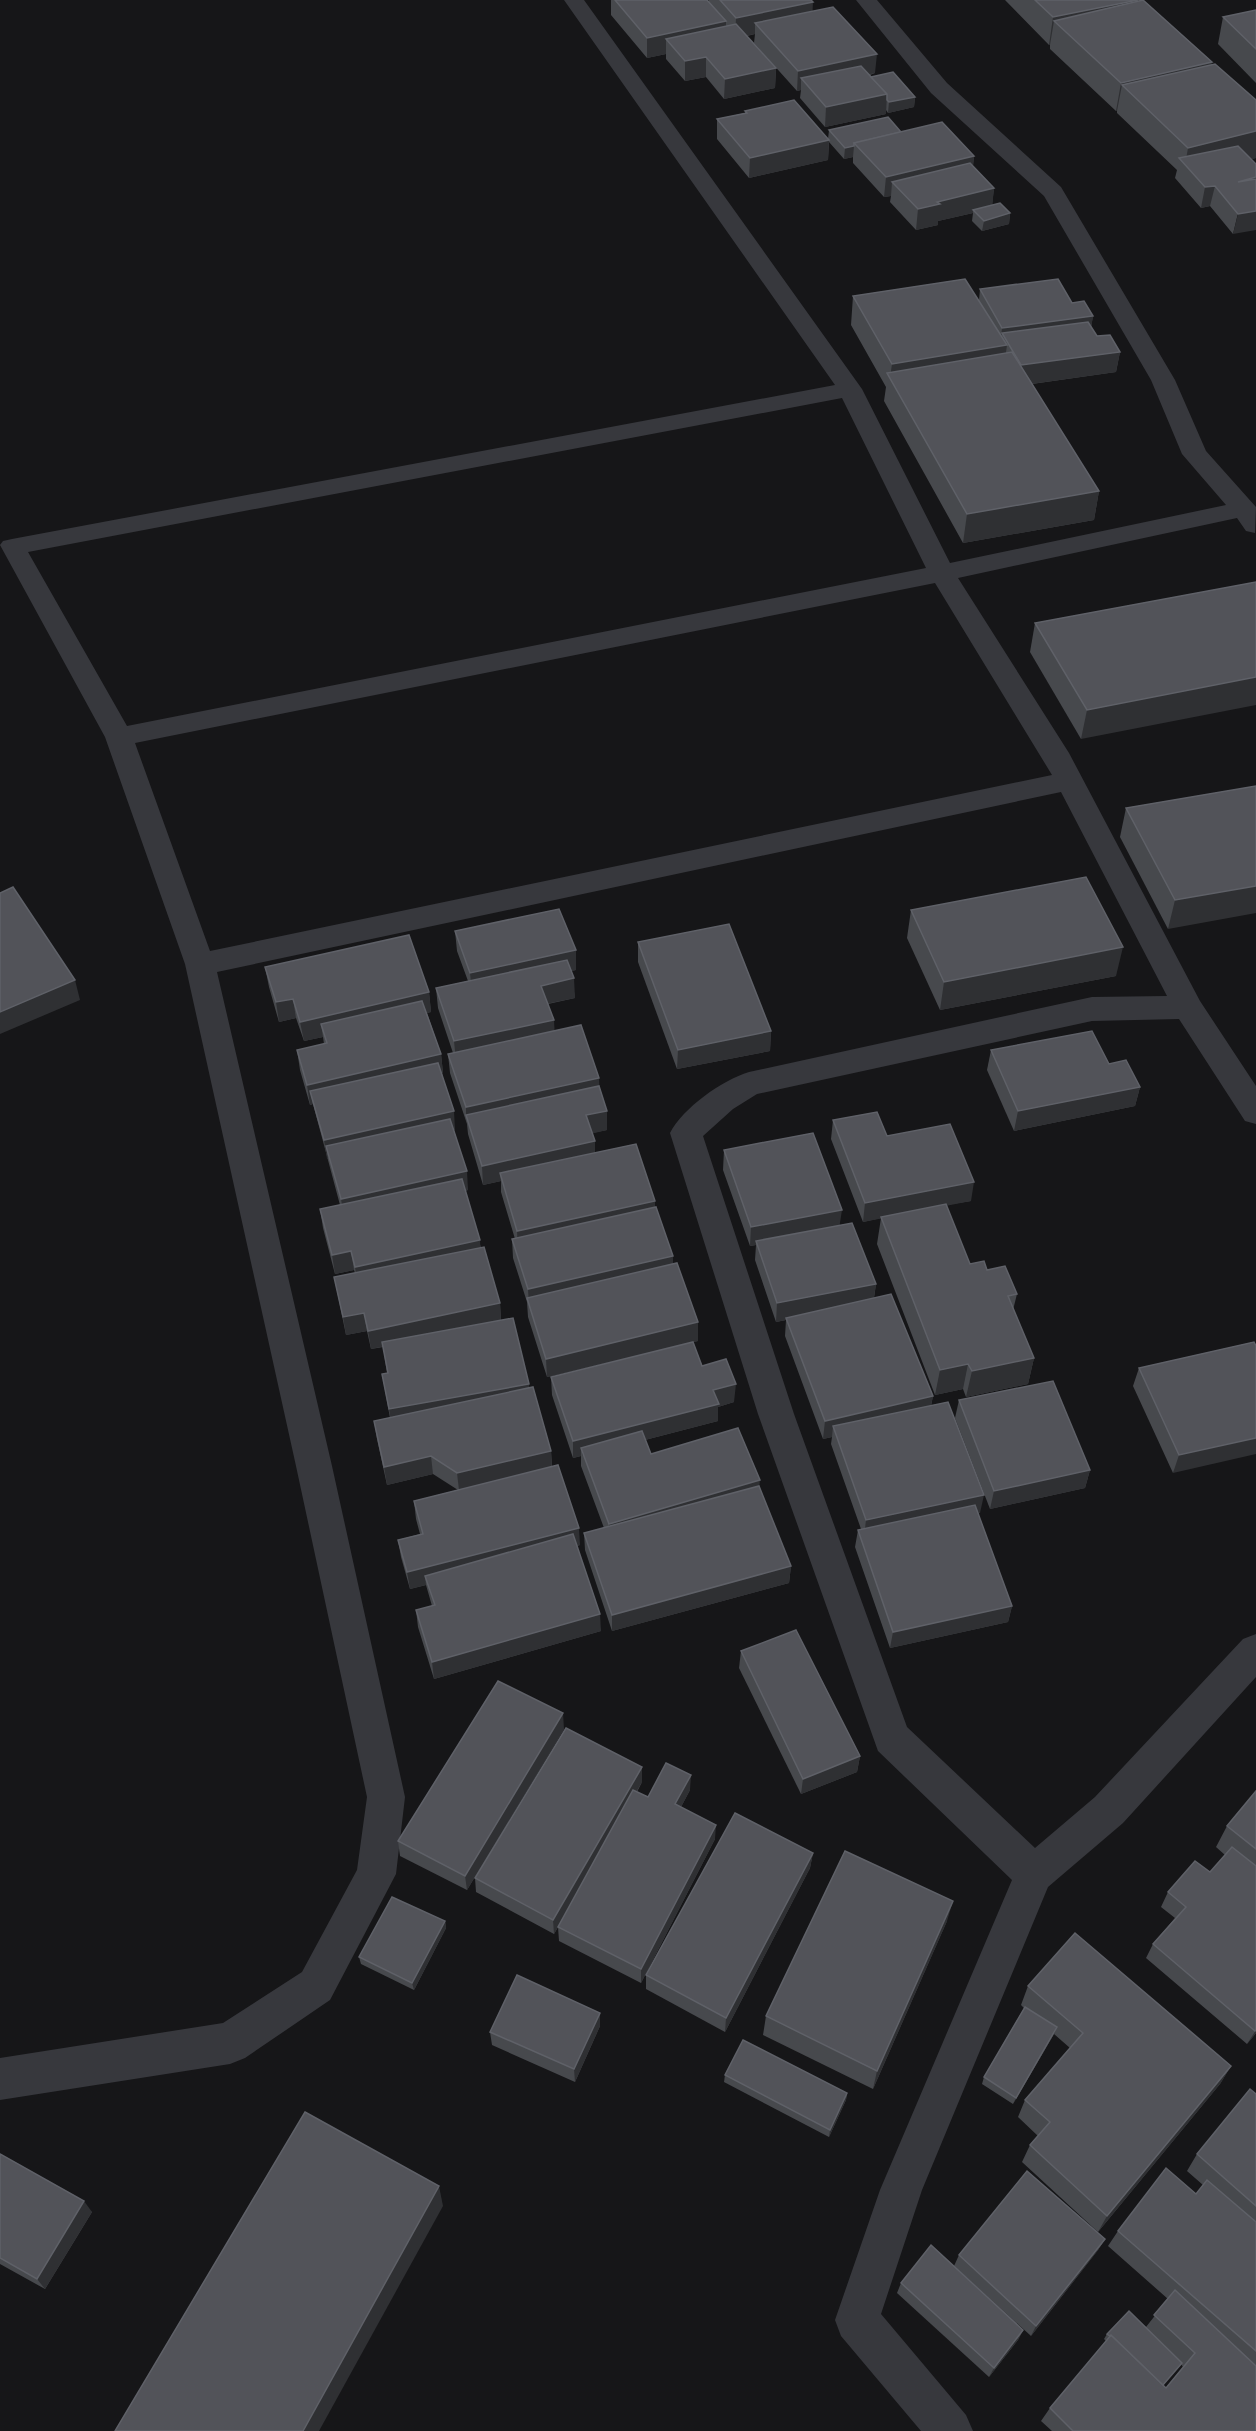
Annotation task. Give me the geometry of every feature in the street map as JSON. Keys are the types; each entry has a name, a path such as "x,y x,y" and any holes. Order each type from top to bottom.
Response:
{"street":[{"path":"574,0 850,389 942,573 1055,753 1188,1007 1256,1112"},
{"path":"866,0 939,88 1053,192 1163,380 1195,454 1250,517"},
{"path":"0,2079 230,2043 316,1986 376,1874 386,1797 314,1466 200,964 119,737 12,547 850,389"},
{"path":"119,737 942,573 1250,517"},
{"path":"200,964 1068,781"},
{"path":"1034,1874 891,1738 776,1414 686,1133 722,1100 749,1084 1092,1009 1188,1007"},
{"path":"950,2431 857,2320 901,2190 1034,1874 1109,1810 1256,1651"}],"building":[{"path":"615,0 707,0 726,21 647,38"},
{"path":"720,0 811,0 813,2 736,18"},
{"path":"1035,0 1138,0 1053,17"},
{"path":"1143,0 1212,62 1121,83 1054,21"},
{"path":"833,7 877,54 798,71 755,23"},
{"path":"1256,10 1256,49 1223,17"},
{"path":"736,24 776,68 725,79 706,57 685,61 666,39"},
{"path":"1215,64 1256,100 1256,131 1188,148 1122,85"},
{"path":"861,66 887,94 826,107 801,78"},
{"path":"893,72 915,97 889,102 887,100 887,94 871,77"},
{"path":"794,100 829,140 750,158 717,119 747,113 745,111"},
{"path":"888,117 901,132 854,143 854,146 845,148 829,130"},
{"path":"942,122 974,156 886,177 854,143"},
{"path":"1238,146 1256,164 1256,177 1238,182 1256,179 1256,211 1238,214 1215,186 1205,187 1179,158"},
{"path":"970,163 994,188 918,209 892,182"},
{"path":"1000,203 1010,213 984,221 973,210"},
{"path":"965,279 1007,345 892,364 853,296"},
{"path":"1058,279 1072,303 1084,301 1093,316 1002,328 980,289"},
{"path":"1088,322 1097,336 1110,335 1120,352 1021,365 1002,333"},
{"path":"1012,352 1099,491 967,514 887,373"},
{"path":"1256,582 1256,677 1087,710 1035,623"},
{"path":"1256,786 1256,886 1175,900 1126,808"},
{"path":"1086,877 1123,947 944,982 911,910"},
{"path":"13,887 75,980 0,1012 0,893"},
{"path":"559,909 576,950 470,973 455,931"},
{"path":"729,924 771,1031 678,1050 638,942"},
{"path":"409,935 429,992 300,1022 293,999 276,1002 265,967"},
{"path":"567,960 574,978 541,986 554,1020 454,1041 436,988"},
{"path":"422,1001 441,1054 307,1085 297,1050 327,1043 321,1024"},
{"path":"581,1025 599,1078 466,1107 448,1054"},
{"path":"1092,1031 1109,1064 1126,1060 1140,1087 1018,1111 991,1050"},
{"path":"438,1063 454,1111 324,1140 310,1091"},
{"path":"599,1086 607,1111 586,1115 595,1141 482,1166 466,1115"},
{"path":"877,1112 887,1136 950,1124 974,1182 865,1203 833,1120"},
{"path":"450,1119 467,1171 341,1199 326,1146"},
{"path":"813,1133 842,1210 751,1227 724,1150"},
{"path":"636,1144 655,1201 517,1231 500,1173"},
{"path":"462,1179 480,1240 355,1267 351,1251 332,1255 320,1209"},
{"path":"946,1204 970,1264 984,1261 987,1270 1005,1266 1017,1294 1008,1296 1034,1358 972,1371 968,1364 940,1370 881,1217"},
{"path":"656,1207 673,1256 528,1289 512,1239"},
{"path":"852,1223 876,1284 777,1303 756,1241"},
{"path":"484,1247 500,1303 368,1331 364,1313 343,1317 334,1277"},
{"path":"677,1263 698,1322 546,1359 527,1298"},
{"path":"891,1294 933,1396 825,1421 786,1318"},
{"path":"513,1318 529,1384 389,1409 382,1374 388,1373 382,1342"},
{"path":"693,1342 702,1366 726,1359 736,1384 713,1390 719,1404 573,1441 551,1377"},
{"path":"1254,1342 1256,1346 1256,1438 1179,1455 1139,1368"},
{"path":"1053,1381 1090,1470 994,1491 959,1400"},
{"path":"533,1387 551,1451 457,1473 431,1456 384,1467 374,1421"},
{"path":"948,1402 984,1495 866,1520 833,1426"},
{"path":"738,1428 760,1480 609,1524 581,1448 642,1431 651,1454"},
{"path":"558,1465 579,1528 407,1572 398,1540 423,1534 414,1501"},
{"path":"759,1486 791,1566 612,1615 584,1533"},
{"path":"975,1505 1012,1606 893,1632 858,1530"},
{"path":"573,1534 600,1614 432,1662 416,1610 435,1605 425,1576"},
{"path":"796,1630 860,1756 803,1779 741,1651"},
{"path":"498,1681 563,1713 465,1876 398,1841"},
{"path":"566,1728 642,1767 553,1920 475,1878"},
{"path":"666,1763 691,1775 675,1804 716,1825 641,1969 558,1927 633,1790 648,1797"},
{"path":"1256,1791 1256,1849 1227,1826"},
{"path":"735,1813 813,1853 726,2018 646,1975"},
{"path":"1232,1847 1256,1866 1255,2031 1153,1944 1186,1907 1168,1892 1195,1861 1210,1872"},
{"path":"845,1851 953,1901 877,2071 766,2016"},
{"path":"392,1897 445,1921 412,1983 359,1957"},
{"path":"1075,1933 1231,2066 1107,2216 1030,2145 1050,2122 1025,2100 1083,2033 1028,1986"},
{"path":"517,1975 600,2013 574,2069 490,2032"},
{"path":"1025,2007 1057,2027 1016,2098 984,2077"},
{"path":"743,2040 847,2093 830,2130 725,2075"},
{"path":"1250,2089 1256,2094 1256,2206 1197,2154"},
{"path":"305,2112 439,2186 303,2431 115,2431"},
{"path":"0,2154 84,2201 37,2279 0,2258"},
{"path":"1166,2168 1196,2194 1207,2180 1256,2222 1256,2351 1118,2231"},
{"path":"1027,2171 1105,2239 1036,2326 959,2255"},
{"path":"931,2245 1023,2330 994,2368 901,2283"},
{"path":"1175,2290 1256,2366 1256,2431 1073,2431 1050,2408 1111,2335 1166,2388 1195,2353 1154,2315"},
{"path":"1129,2311 1182,2363 1163,2385 1111,2335 1107,2334"}]}
